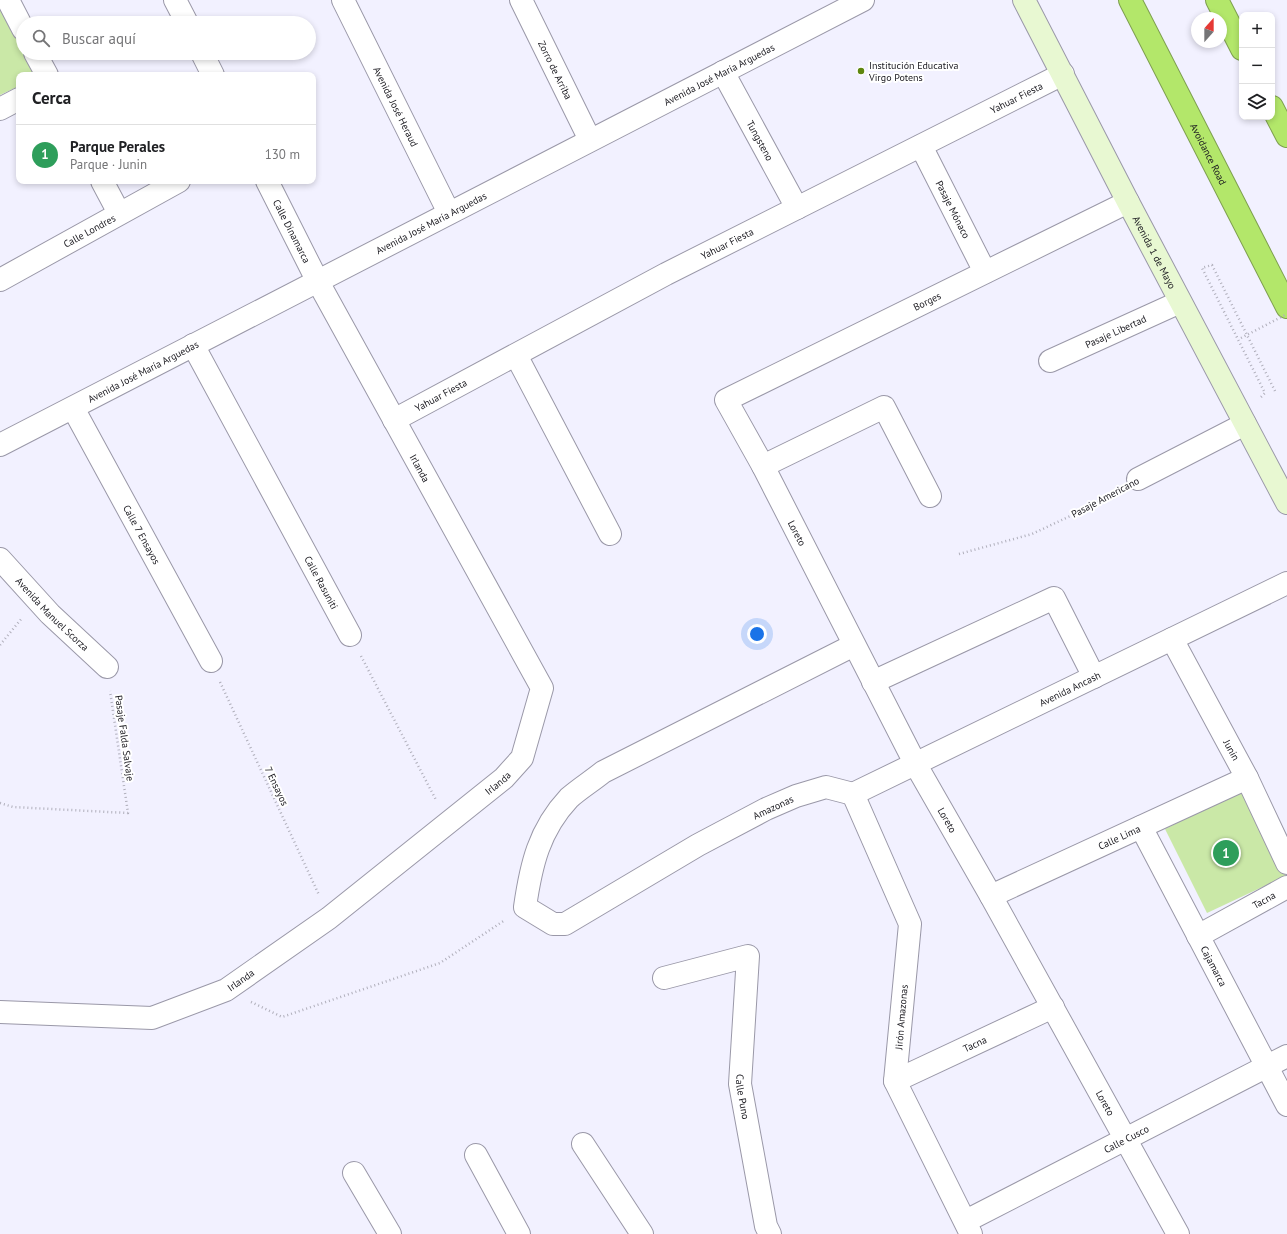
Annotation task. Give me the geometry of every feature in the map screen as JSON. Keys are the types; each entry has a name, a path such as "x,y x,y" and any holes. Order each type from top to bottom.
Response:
{"highway":[{"name":"Avoidance Road","path":"1130,0 1287,307"},
{"path":"1217,0 1241,48"},
{"path":"1275,113 1287,136"}],"street":[{"path":"8,0 16,16"},
{"path":"175,0 183,16"},
{"name":"Avenida José Heraud","path":"343,0 449,213"},
{"name":"Avenida José María Arguedas","path":"0,445 317,280 863,0"},
{"name":"Avenida 1 de Mayo","path":"1024,0 1180,302 1287,504"},
{"name":"Zorro de Arriba","path":"526,2 590,140"},
{"path":"39,60 45,72"},
{"path":"206,60 212,72"},
{"name":"Tungsteno","path":"723,72 797,208"},
{"name":"Yahuar Fiesta","path":"394,420 666,274 1063,74"},
{"path":"0,109 16,101"},
{"name":"Pasaje Mónaco","path":"921,146 985,272"},
{"path":"104,184 119,213"},
{"name":"Calle Londres","path":"0,280 173,184"},
{"name":"Calle Dinamarca","path":"269,184 317,280"},
{"name":"Borges","path":"726,400 1128,202"},
{"name":"Irlanda","path":"0,1012 152,1018 226,990 330,918 447,822 504,778 522,758 542,688 317,280"},
{"name":"Pasaje Libertad","path":"1050,361 1180,302"},
{"name":"Calle Rasuniti","path":"193,345 350,635"},
{"path":"516,355 610,534"},
{"name":"Loreto","path":"726,400 763,466 916,765 992,896 1178,1234"},
{"name":"Calle 7 Ensayos","path":"73,408 211,661"},
{"path":"763,466 884,408 930,496"},
{"name":"Pasaje Americano","path":"1138,479 1245,424"},
{"name":"Avenida Manuel Scorza","path":"0,559 50,614 107,667"},
{"name":"Avenida Ancash","path":"853,794 916,765 1287,583"},
{"path":"873,682 1054,598 1094,677"},
{"name":"Junin","path":"1172,639 1247,778 1287,863"},
{"path":"526,907 530,874 546,828 570,798 603,772 854,645"},
{"name":"Calle Lima","path":"992,896 1247,778"},
{"name":"Amazonas","path":"526,907 553,924 565,924 698,845 766,809 796,796 826,787 853,794"},
{"name":"Jirón Amazonas","path":"853,794 910,924 895,1081"},
{"name":"Cajamarca","path":"1141,827 1287,1105"},
{"name":"Tacna","path":"1198,936 1287,888"},
{"name":"Calle Puno","path":"664,978 748,956 740,1084 763,1231"},
{"name":"Tacna","path":"895,1081 1053,1007"},
{"name":"Calle Cusco","path":"968,1228 1126,1138 1287,1056"},
{"path":"895,1081 968,1228"},
{"path":"583,1144 642,1234"},
{"path":"476,1155 520,1234"},
{"path":"354,1173 390,1234"}],"path":[{"path":"1265,393 1240,338 1202,268 1212,265 1275,391"},
{"path":"1240,338 1287,314"},
{"name":"Pasaje Americano","path":"959,554 1032,534 1083,510 1138,479"},
{"path":"0,645 37,599"},
{"path":"350,635 447,822"},
{"name":"7 Ensayos","path":"211,661 330,918"},
{"name":"Pasaje Falda Salvaje","path":"0,803 13,807 128,813 107,667"},
{"path":"226,990 282,1017 440,962 526,907"}],"green space":[{"path":"0,0 16,29 16,60 33,60 39,72 16,72 16,87 0,95"},
{"path":"1243,789 1286,876 1207,913 1165,829"}],"place":[{"name":"Institución Educativa Virgo Potens","path":"861,71"},
{"name":"Parque Perales","path":"1226,853"}]}
